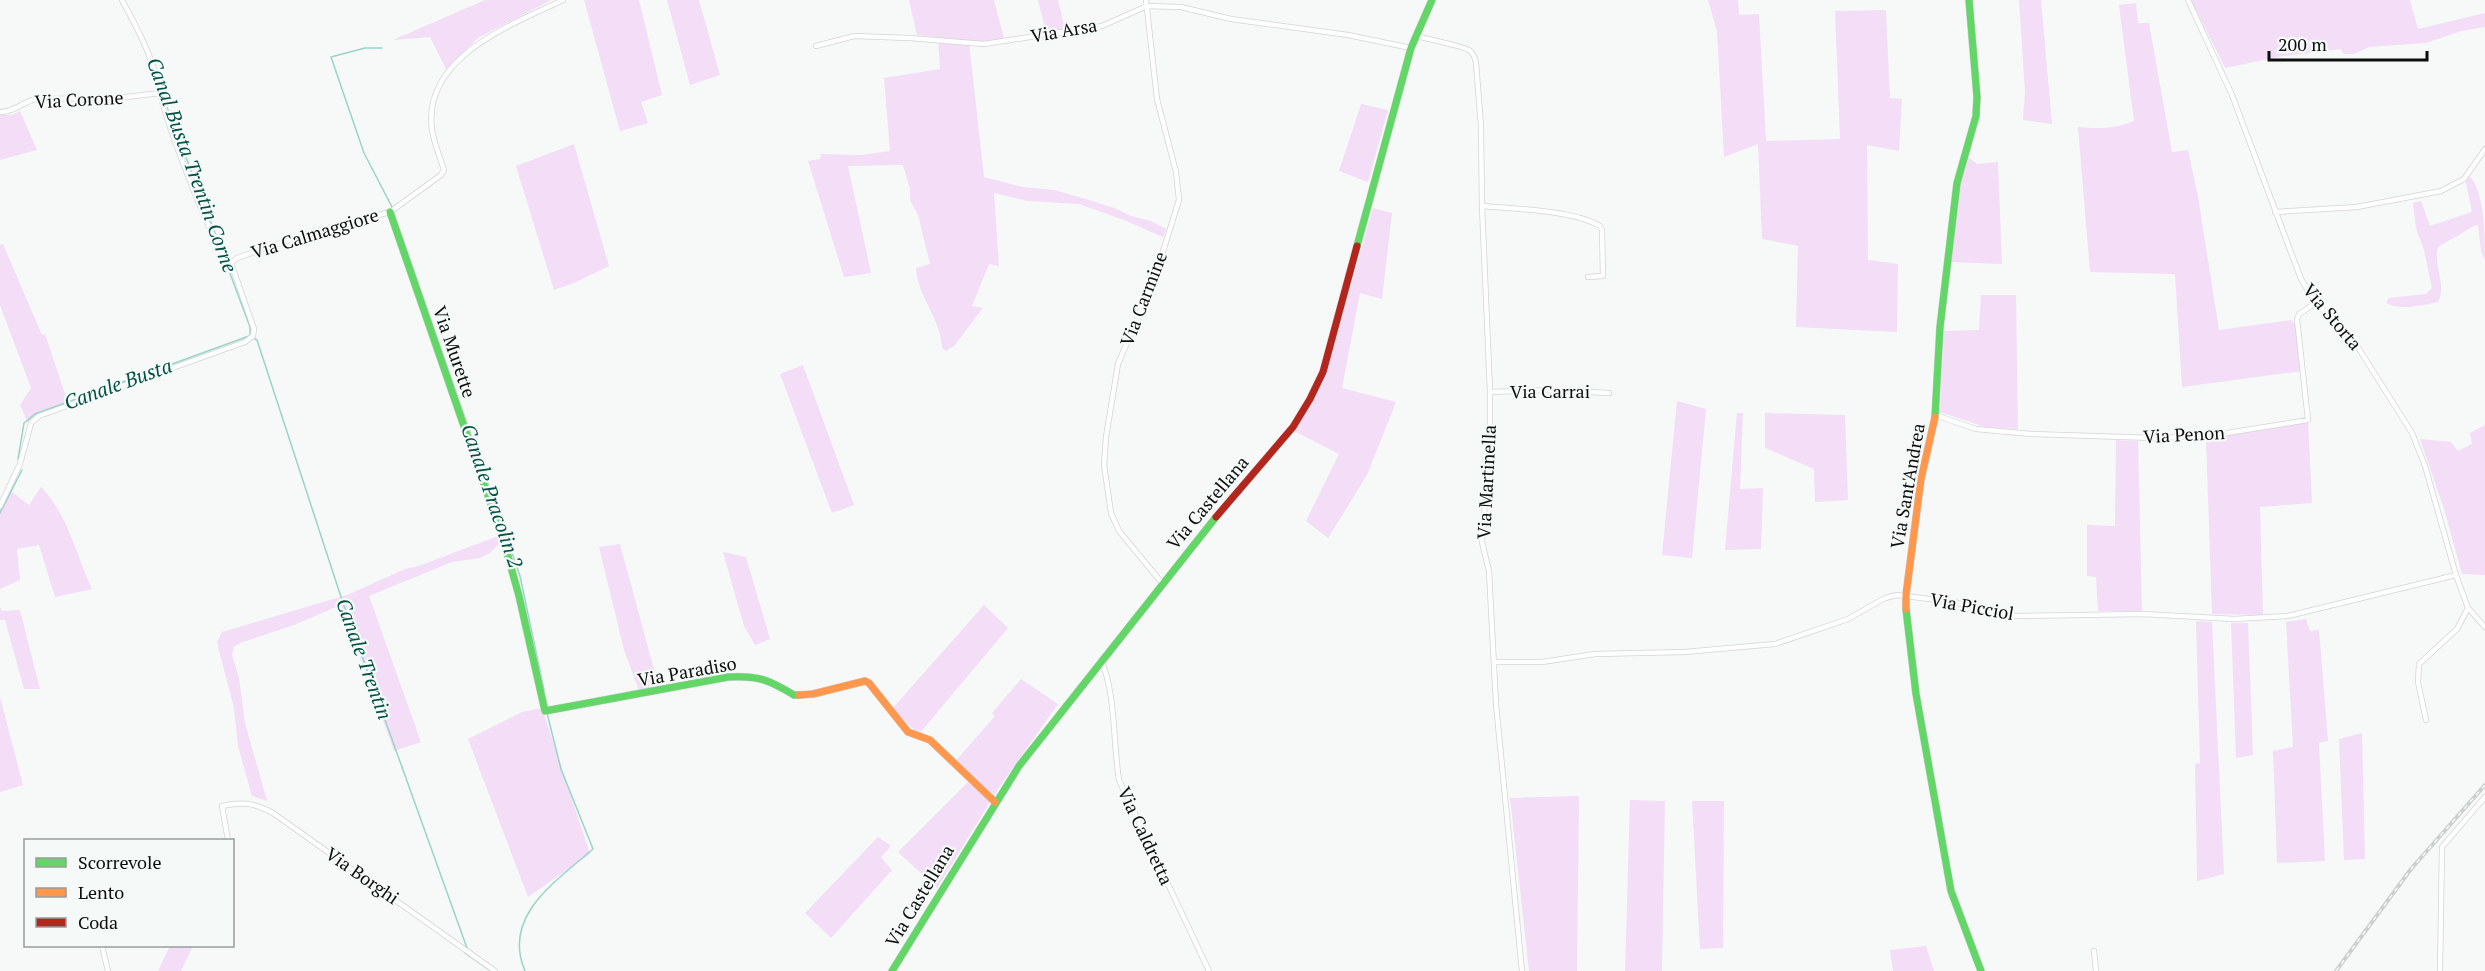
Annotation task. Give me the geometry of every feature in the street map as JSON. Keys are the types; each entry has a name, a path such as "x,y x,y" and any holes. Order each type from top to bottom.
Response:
{"street":[{"path":"122,0 144,42 205,216 224,258 231,263"},
{"name":"Via Calmaggiore","path":"0,506 20,464 31,423 39,416 245,342 253,336 254,329 231,263 313,232 390,212 441,175 444,170 432,130 435,93 444,76 477,43 563,0"},
{"name":"Via Castellana","path":"892,971 1019,766 1201,534 1293,427 1310,399 1323,372 1411,48 1432,0"},
{"name":"Via Sant'Andrea","path":"1969,0 1977,97 1976,116 1957,183 1940,327 1935,415 1921,480 1906,595 1907,627 1916,694 1951,891 1981,971"},
{"name":"Via Storta","path":"2188,0 2232,95 2301,279 2316,303 2354,341 2412,433 2425,466 2456,575 2468,608 2485,627"},
{"name":"Via Arsa","path":"816,46 854,36 984,44 1102,26 1147,3 1181,7 1231,19 1348,34 1411,48"},
{"name":"Via Carmine","path":"1147,3 1157,99 1176,172 1179,201 1155,277 1118,364 1106,437 1104,465 1111,513 1119,531 1162,583"},
{"name":"Via Martinella","path":"1416,36 1449,46 1465,48 1474,56 1481,126 1490,392 1490,437 1482,542 1489,571 1494,662 1522,971"},
{"name":"Via Corone","path":"0,112 12,111 28,100 36,99 118,98 160,93"},
{"path":"2275,212 2357,207 2440,191 2464,179 2485,149"},
{"path":"1482,206 1531,210 1578,218 1600,226 1603,276 1588,278"},
{"name":"Via Murette","path":"390,212 504,542 519,596 545,711"},
{"name":"Via Penon","path":"1935,415 1976,429 2031,434 2154,438 2208,436 2308,420 2296,319 2316,303"},
{"name":"Via Carrai","path":"1490,392 1549,390 1609,393"},
{"name":"Via Picciol","path":"1494,662 1542,662 1595,654 1685,652 1775,644 1848,619 1886,598 1906,595 1954,602 2015,616 2143,614 2234,619 2288,616 2456,575"},
{"path":"2426,720 2418,682 2419,664 2457,628 2468,608"},
{"name":"Via Caldretta","path":"1100,660 1115,725 1115,755 1119,780 1209,971"},
{"name":"Via Paradiso","path":"545,711 728,677 744,676 768,680 794,695 865,681 908,732 930,740 995,802"},
{"path":"2440,971 2442,847 2485,797"},
{"name":"Via Borghi","path":"228,839 222,806 239,802 255,803 273,813 495,971"},
{"path":"102,947 108,971"},
{"path":"2094,951 2096,971"}],"shaded area":[{"path":"485,0 551,0 478,38 446,69 430,37 393,40"},
{"path":"584,0 639,0 662,95 641,102 648,123 620,131"},
{"path":"667,0 699,0 720,75 690,85"},
{"path":"909,0 994,0 1005,42 969,42 984,177 1023,187 1054,190 1089,200 1151,221 1166,229 1163,237 1079,204 1028,201 994,193 999,266 989,264 972,306 983,308 954,346 946,351 942,348 938,327 918,279 916,268 930,264 918,215 910,200 910,189 903,165 848,166 871,273 844,277 808,161 820,159 821,154 861,155 890,151 884,78 940,69 938,37 917,35"},
{"path":"1038,0 1058,0 1065,29 1046,32"},
{"path":"1708,0 1738,0 1739,15 1759,14 1766,141 1840,139 1835,11 1886,10 1890,98 1902,99 1899,151 1867,145 1868,260 1898,264 1897,332 1796,327 1798,246 1762,239 1758,144 1724,157 1717,31"},
{"path":"2019,0 2041,0 2052,124 2023,120 2025,92"},
{"path":"2191,0 2410,0 2418,29 2485,13 2485,27 2461,31 2426,43 2369,47 2354,54 2344,54 2341,49 2283,56 2225,68"},
{"path":"2136,3 2138,23 2149,23 2172,152 2188,150 2198,197 2219,330 2291,320 2297,326 2302,371 2182,387 2175,274 2090,272 2078,127 2107,128 2134,121 2119,5"},
{"path":"1361,104 1388,110 1368,182 1339,171"},
{"path":"20,111 37,150 0,160 0,115 12,115"},
{"path":"574,144 609,266 554,290 516,166"},
{"path":"1967,156 1977,164 1998,162 2002,264 1951,262 1960,185"},
{"path":"2469,176 2481,203 2485,260 2481,251 2478,225 2474,226 2438,247 2437,261 2441,289 2438,302 2404,307 2386,303 2389,298 2426,294 2432,288 2424,250 2416,228 2413,203 2421,201 2430,226 2472,212 2465,178"},
{"path":"1373,208 1392,213 1382,299 1360,293 1342,388 1396,402 1367,475 1328,538 1306,521 1339,454 1294,431 1316,397 1326,374"},
{"path":"3,244 42,335 45,334 68,403 38,414 28,423 20,405 31,388 0,305 0,245"},
{"path":"1981,295 2016,295 2018,429 1985,427 1940,412 1944,331 1979,330"},
{"path":"803,365 854,505 832,513 780,374"},
{"path":"1677,401 1706,409 1692,558 1662,555"},
{"path":"1737,413 1743,413 1740,489 1763,488 1761,549 1725,550"},
{"path":"1765,413 1845,415 1848,500 1815,502 1814,469 1765,448"},
{"path":"2308,420 2312,503 2260,507 2263,615 2212,614 2206,439"},
{"path":"2485,425 2485,575 2462,574 2444,509 2420,439 2451,442 2458,451 2472,444 2470,433"},
{"path":"2116,440 2138,441 2142,611 2098,611 2096,577 2087,576 2087,525 2115,526"},
{"path":"41,487 65,522 92,589 55,597 39,545 17,549 20,580 0,589 0,500 7,488 29,505"},
{"path":"498,536 503,540 490,553 480,558 452,562 369,596 421,742 394,751 341,605 234,647 232,655 239,678 245,723 267,801 252,796 238,746 234,708 217,642 222,632 347,595 405,569 419,566"},
{"path":"620,544 659,688 639,691 624,650 599,547"},
{"path":"723,552 746,557 770,639 755,645 744,626"},
{"path":"984,605 1008,628 919,734 891,710"},
{"path":"0,607 2,611 20,610 40,689 24,689 5,620 0,620"},
{"path":"2306,619 2310,631 2319,630 2328,741 2319,743 2325,861 2277,863 2273,751 2293,747 2286,622"},
{"path":"2196,621 2212,622 2224,874 2197,881 2195,764 2200,763"},
{"path":"2231,623 2248,623 2253,755 2236,758"},
{"path":"1021,679 1058,704 998,789 937,888 898,852 971,779 953,764 995,716 992,713"},
{"path":"0,697 23,785 0,792"},
{"path":"542,708 590,854 528,897 468,739 522,712"},
{"path":"2362,733 2365,859 2344,860 2339,739"},
{"path":"1579,796 1577,971 1529,971 1510,798"},
{"path":"1630,800 1665,801 1662,971 1625,971"},
{"path":"1692,801 1724,801 1723,948 1700,949"},
{"path":"878,837 891,846 881,857 892,870 831,938 805,913"},
{"path":"1926,946 1934,971 1893,971 1890,950"},
{"path":"170,947 193,947 181,971 158,971"}],"waterway":[{"name":"Canal Busta Trentin Corne","path":"144,38 153,61"},
{"name":"Canale Pracolin 2","path":"382,48 365,48 331,57 364,153 392,207"},
{"name":"Canal Busta Trentin Corne","path":"164,100 217,238"},
{"name":"Canale Pracolin 2","path":"396,220 520,576 544,690"},
{"name":"Canal Busta Trentin Corne","path":"225,260 250,327 250,335"},
{"name":"Canale Busta","path":"18,459 24,423 35,414 249,336"},
{"name":"Canale Trentin","path":"250,336 257,340 343,603 467,948"},
{"name":"Canale Busta","path":"0,513 22,470"},
{"name":"Canale Pracolin 2","path":"525,971 520,951 521,933 527,916 550,886 593,849 561,769 547,713"},
{"name":"Canale Trentin","path":"465,953 491,971"}],"railway":[{"path":"2336,971 2411,869 2485,785"}],"traffic: fast":[{"path":"1357,246 1411,48 1432,0"},
{"path":"1935,417 1940,327 1957,183 1976,116 1977,97 1969,0"},
{"path":"390,212 504,542 519,596 545,711 728,677 763,680 794,695 799,695"},
{"path":"892,971 1019,766 1216,517"},
{"path":"1906,609 1916,694 1951,891 1981,971"}],"traffic: slow":[{"path":"1906,609 1921,479 1935,417"},
{"path":"799,695 813,694 865,681 869,683 908,732 930,740 995,802"}],"traffic: jam":[{"path":"1216,517 1293,427 1310,399 1323,372 1357,246"}]}
